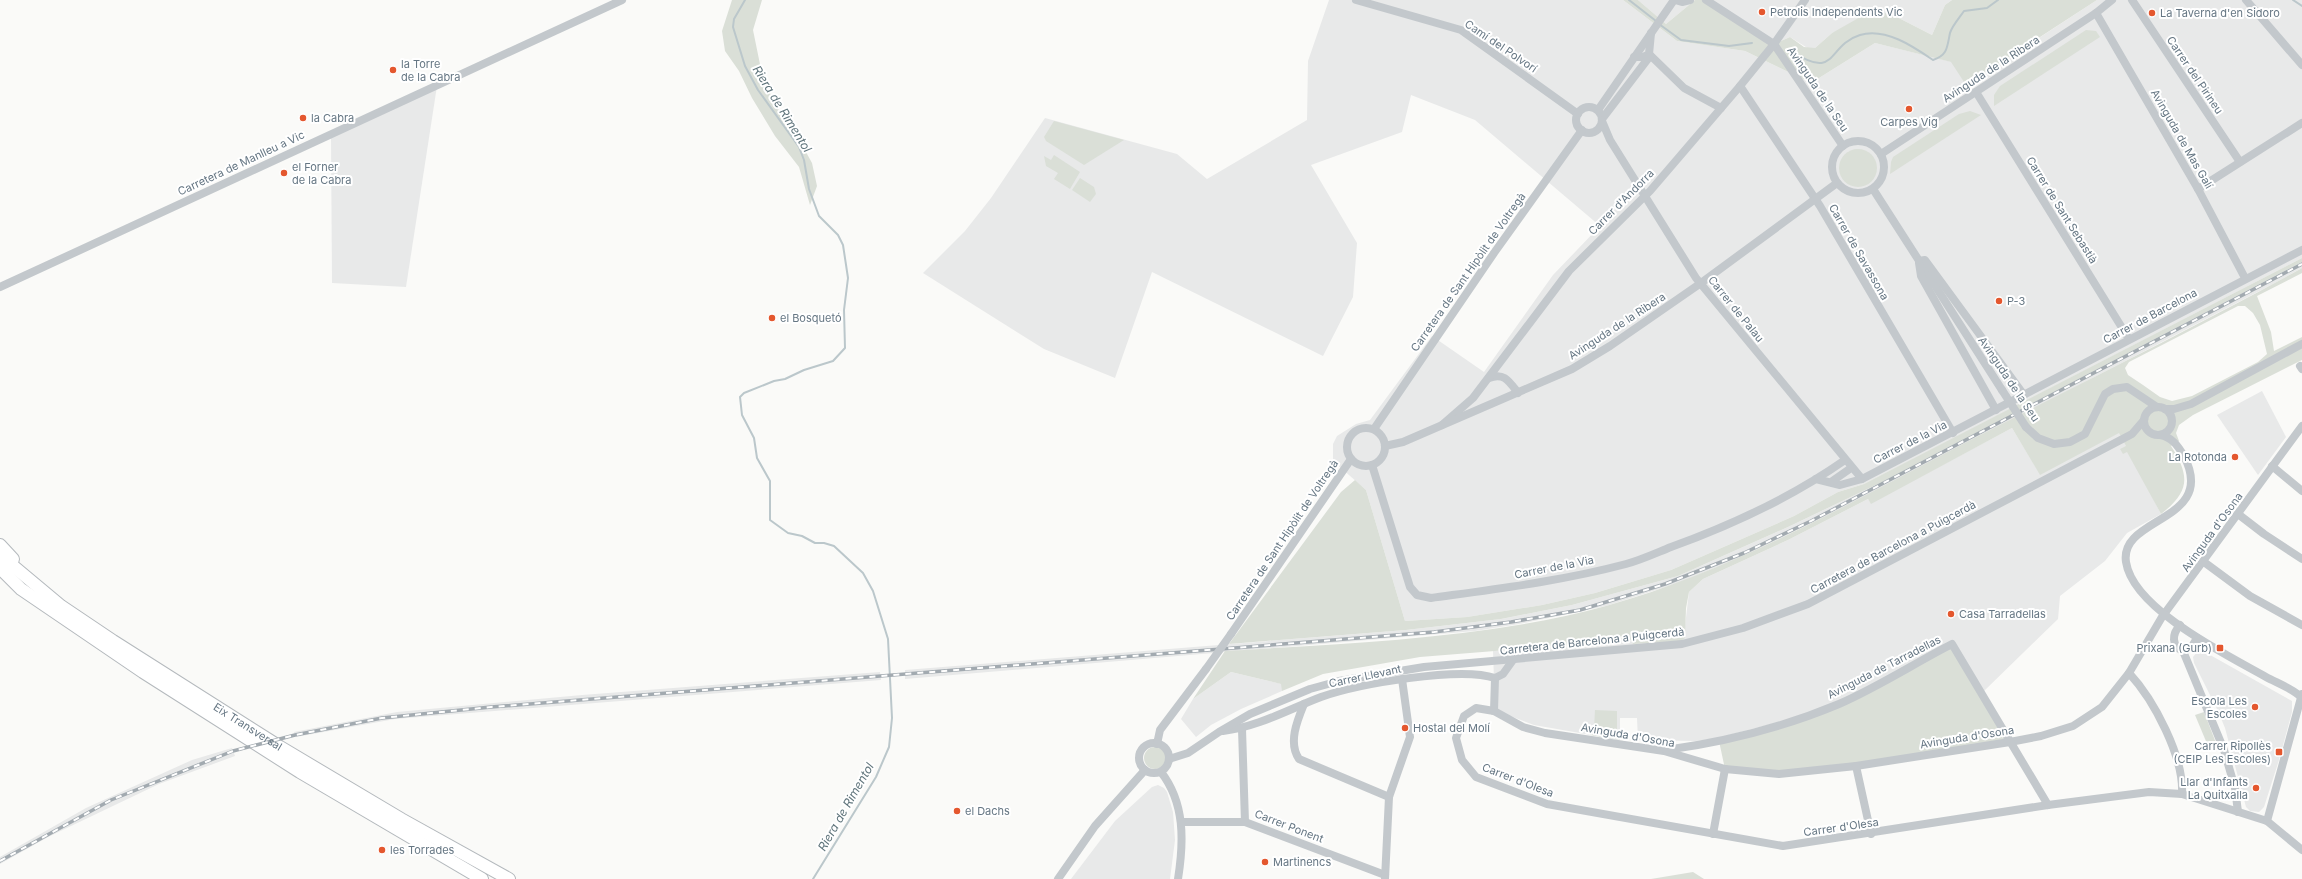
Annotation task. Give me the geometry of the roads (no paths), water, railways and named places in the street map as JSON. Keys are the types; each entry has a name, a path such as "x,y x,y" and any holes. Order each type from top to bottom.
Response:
{"highway":[{"path":"0,545 38,587"},
{"name":"Eix Transversal","path":"0,555 38,587 113,642 280,747 401,819 509,879"},
{"name":"Eix Transversal","path":"0,568 21,589 143,672 300,772 482,879"},
{"path":"0,574 21,589"}],"street":[{"name":"Carretera de Manlleu a Vic","path":"0,287 622,0"},
{"name":"Camí del Polvorí","path":"1356,0 1461,30 1578,114"},
{"path":"1598,110 1651,32 1675,0 1682,2 1690,0"},
{"path":"1706,0 1774,44"},
{"name":"Carrer d'Andorra","path":"1442,425 1473,398 1569,272 1645,196 1740,86 1774,44 1806,0"},
{"name":"Avinguda de la Ribera","path":"1881,154 2096,13 2112,0"},
{"name":"Carrer del Pirineu","path":"2132,0 2240,162"},
{"path":"2246,0 2302,65"},
{"name":"Avinguda de Mas Galí","path":"2096,13 2198,189 2245,278"},
{"path":"1602,120 1598,110 1589,107 1578,114 1577,122 1582,130 1590,133 1597,130 1602,120 1650,55 1651,32"},
{"name":"Avinguda de la Seu","path":"1774,44 1843,146"},
{"path":"1634,57 1650,55"},
{"path":"1650,55 1684,88 1721,108"},
{"name":"Carrer de Savassona","path":"1740,86 1816,198 1953,433"},
{"name":"Carrer de Sant Sebastià","path":"1976,92 2129,339"},
{"name":"Carrer de Palau","path":"1602,120 1610,140 1701,283 1851,468 1862,479"},
{"path":"2198,189 2302,123"},
{"name":"Carretera de Sant Hipòlit de Voltregà","path":"1374,429 1481,272 1582,130"},
{"name":"Carrer de Palau","path":"1597,130 1610,140"},
{"path":"1851,142 1868,143 1881,154 1884,163 1884,173 1880,182 1873,189 1863,194 1853,193 1843,189 1837,183 1832,172 1832,162 1836,153 1843,146 1851,142"},
{"name":"Avinguda de la Ribera","path":"1385,446 1403,442 1572,369 1610,346 1701,283 1837,183"},
{"name":"Avinguda de la Seu","path":"1873,189 2026,427 2038,438 2054,444 2070,442 2085,434 2106,394 2113,388 2127,387 2161,408"},
{"name":"Carrer de Barcelona","path":"2009,403 2245,278 2302,250"},
{"name":"Avinguda de la Seu","path":"1919,261 1925,260 2024,396"},
{"name":"Avinguda de la Seu","path":"1919,261 1921,276 1996,410"},
{"path":"2145,418 2150,410 2161,408 2174,409 2191,404 2302,344"},
{"path":"1489,378 1496,375 1507,378 1518,393"},
{"path":"2138,393 2145,418 2146,428 2151,433 2170,438 2175,443 2186,461 2189,471 2190,484 2183,503 2170,516 2136,535 2126,553 2127,568 2135,583 2150,604 2198,638 2302,696 2267,821"},
{"name":"Carrer de la Via","path":"1816,479 1840,485 1862,479 2009,403"},
{"path":"2160,435 2167,432 2171,425 2191,404"},
{"path":"2161,408 2170,415 2175,443"},
{"name":"Carretera de Barcelona a Puigcerdà","path":"1169,759 1188,752 1250,714 1310,689 1339,680 1424,667 1682,644 1743,628 1808,604 2132,434 2145,418"},
{"name":"Avinguda d'Osona","path":"1494,711 1523,727 1545,733 1664,751 1725,769 1779,774 1856,766 2010,742 2041,736 2073,726 2102,707 2129,673 2165,614 2302,426"},
{"path":"1361,428 1374,429 1382,436 1385,446 1383,456 1372,465 1362,465 1351,459 1347,447 1351,435 1361,428"},
{"name":"Carretera de Barcelona a Puigcerdà","path":"2132,434 2151,433"},
{"name":"Carretera de Sant Hipòlit de Voltregà","path":"1157,744 1160,730 1231,634 1351,459"},
{"name":"Carrer de la Via","path":"1372,465 1410,588 1417,595 1431,598 1555,580 1626,564 1703,535 1776,501 1816,479 1845,460"},
{"path":"2272,466 2302,491"},
{"path":"1830,482 1851,468"},
{"path":"2238,514 2264,534 2302,559"},
{"path":"2204,562 2250,596 2302,625"},
{"path":"2180,625 2173,639 2176,646 2183,651 2224,750 2235,788 2238,812"},
{"path":"2183,651 2191,648 2198,638"},
{"name":"Avinguda de Tarradellas","path":"1664,751 1712,743 1788,723 1840,703 1952,644 2010,742"},
{"path":"1494,711 1495,678 1503,674 1513,660"},
{"path":"2129,673 2138,682 2154,707 2167,734 2183,782 2182,794"},
{"name":"Carrer Llevant","path":"1219,732 1242,729 1343,690 1402,679 1482,674 1495,678"},
{"path":"1385,877 1389,797 1410,737 1402,679"},
{"path":"1304,704 1297,720 1294,752 1299,759 1389,797"},
{"name":"Carrer d'Olesa","path":"1494,711 1476,708 1464,716 1456,738 1462,760 1476,777 1547,804 1713,834 1783,846 1871,834 2048,805 2149,792 2182,794 2267,821 2302,850"},
{"path":"1242,729 1245,822"},
{"path":"2010,742 2048,805"},
{"path":"1157,744 1166,749 1169,759 1167,766 1161,772 1153,773 1144,770 1140,762 1141,752 1146,746 1157,744"},
{"path":"1856,766 1871,834"},
{"path":"1713,834 1725,769"},
{"path":"1058,879 1095,826 1144,770"},
{"path":"1161,772 1176,798 1181,822 1181,860 1178,879"},
{"name":"Carrer Ponent","path":"1181,822 1245,822 1385,877"}],"waterway":[{"name":"Riera de Rimentol","path":"745,0 734,19 733,27 745,66 758,90 799,147 804,160 809,189 819,216 838,235 843,245 848,278 844,310 845,348 833,361 804,370 785,379 774,381 744,393 740,397 742,415 754,438 757,458 770,481 770,520 788,533 802,536 815,543 824,543 834,546 863,573 873,591 888,639 892,718 889,747 876,777 813,879"},
{"path":"1629,0 1656,21"},
{"path":"1793,52 1807,60 1817,63 1825,62 1849,40 1860,35 1870,33 1889,36 1899,40 1917,49 1933,60 1942,56 1946,50 1951,30 1964,11 1987,8 1998,0"},
{"path":"2293,0 2302,6"},
{"path":"1659,24 1681,40 1729,46 1752,43"}],"railway":[{"path":"0,861 111,800 233,751 295,735 382,718 491,707 1434,632 1511,622 1580,610 1665,584 1744,553 1811,521 2302,264"}],"place":[{"name":"Petrolis Independents Vic","path":"1762,12"},
{"name":"La Taverna d'en Sidoro","path":"2152,13"},
{"name":"la Torre de la Cabra","path":"393,70"},
{"name":"Carpes Vig","path":"1909,109"},
{"name":"la Cabra","path":"303,118"},
{"name":"el Forner de la Cabra","path":"284,173"},
{"name":"P-3","path":"1999,301"},
{"name":"el Bosquetó","path":"772,318"},
{"name":"La Rotonda","path":"2235,457"},
{"name":"Casa Tarradellas","path":"1951,614"},
{"name":"Prixana (Gurb)","path":"2220,648"},
{"name":"Escola Les Escoles","path":"2255,707"},
{"name":"Hostal del Molí","path":"1405,728"},
{"name":"Carrer Ripollès (CEIP Les Escoles)","path":"2279,752"},
{"name":"Llar d'Infants La Quitxalla","path":"2256,788"},
{"name":"el Dachs","path":"957,811"},
{"name":"les Torrades","path":"382,850"},
{"name":"Martinencs","path":"1265,862"}]}
